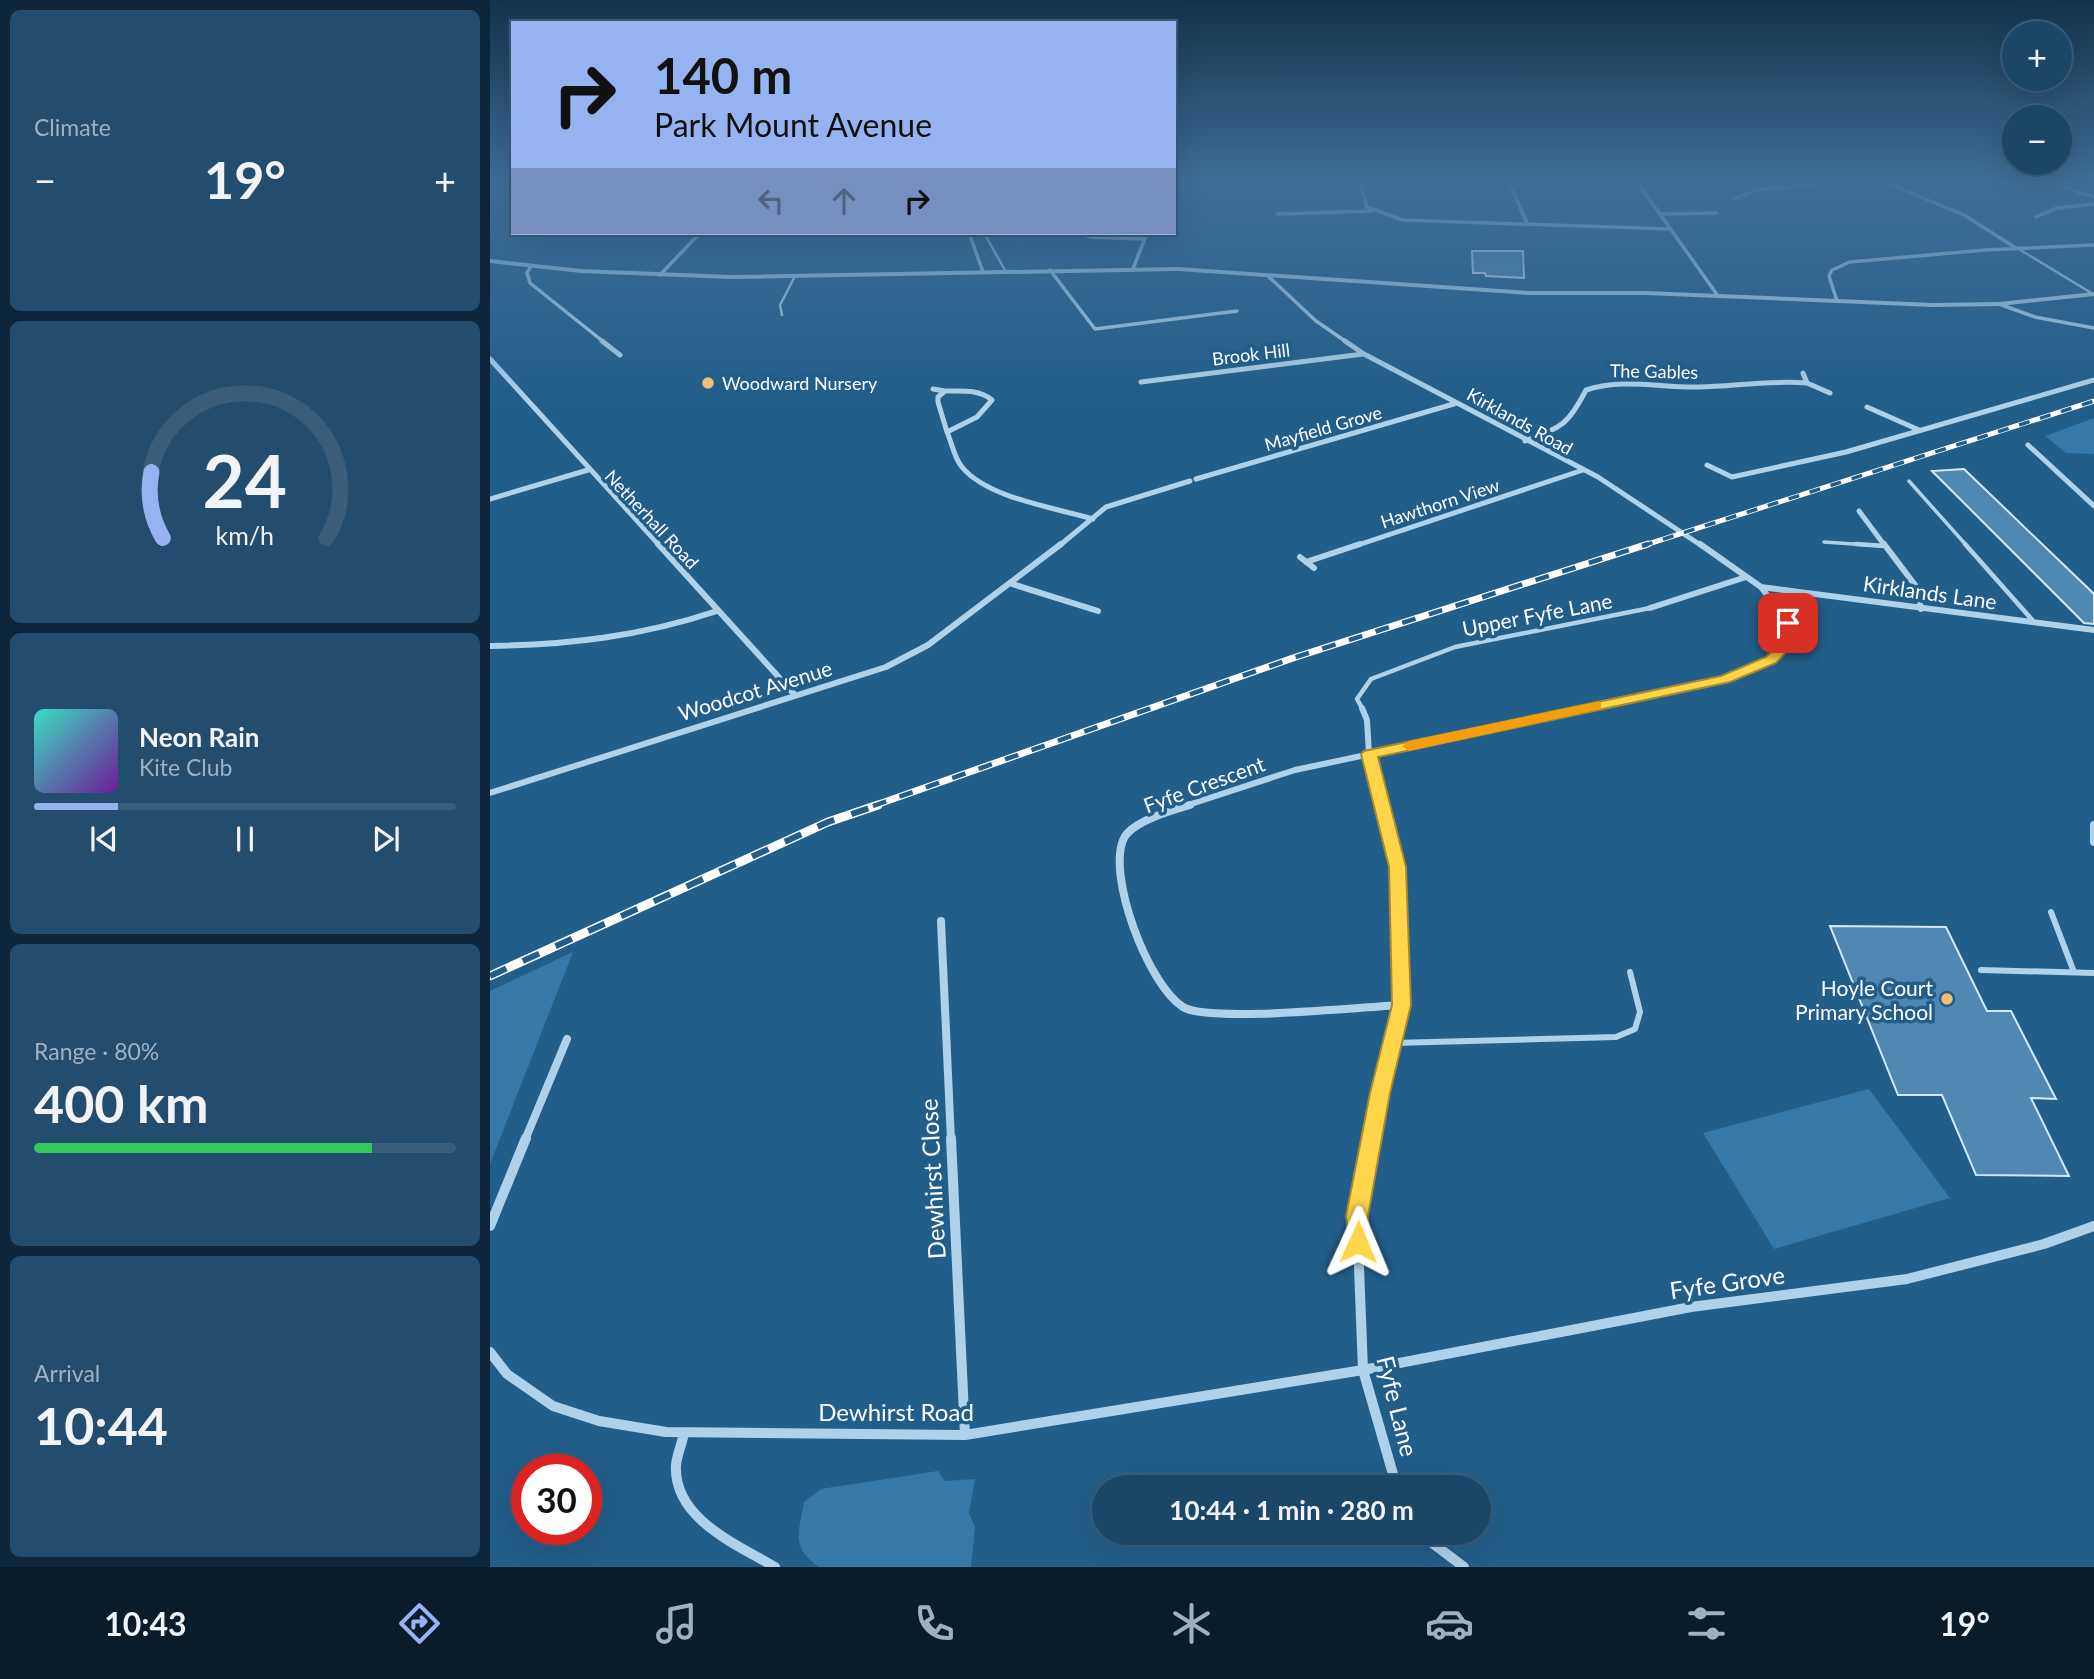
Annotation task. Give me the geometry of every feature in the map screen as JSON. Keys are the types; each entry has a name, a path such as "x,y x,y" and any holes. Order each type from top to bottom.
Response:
{"street":[{"path":"660,275 678,256"},
{"path":"977,256 983,272"},
{"path":"1133,268 1138,256"},
{"path":"1689,256 1718,296"},
{"path":"1837,301 1829,276 1832,270 1850,262 1920,256"},
{"path":"490,261 660,275 794,278 1133,268 1423,284 1529,293 1837,301 1998,304 2094,294"},
{"path":"531,266 527,273 530,283 620,355"},
{"path":"1050,270 1094,329 1237,311"},
{"name":"Kirklands Road","path":"1269,277 1316,321 1364,354 1583,470 1671,524 1761,587"},
{"path":"1998,304 2035,317 2094,328"},
{"name":"Brook Hill","path":"1141,382 1364,354"},
{"name":"Netherhall Road","path":"490,359 795,695"},
{"path":"1803,373 1807,383"},
{"path":"1707,465 1732,477 1846,452 2094,380"},
{"name":"The Gables","path":"1525,441 1552,431 1572,418 1586,390 1616,382 1675,387 1807,383 1830,393"},
{"path":"933,389 986,395 992,400 977,417 947,432"},
{"path":"945,391 938,397 937,404 960,466 973,478 1093,519"},
{"name":"Mayfield Grove","path":"1193,480 1458,402"},
{"path":"1867,407 1919,430"},
{"path":"2028,446 2094,506"},
{"path":"490,499 588,470"},
{"name":"Hawthorn View","path":"1307,562 1583,470"},
{"name":"Woodcot Avenue","path":"490,793 887,667 928,645 1012,584 1106,507 1193,480"},
{"path":"1859,511 1918,589 1921,609"},
{"path":"1300,557 1314,568"},
{"name":"Upper Fyfe Lane","path":"1650,608 1745,578"},
{"path":"1012,584 1098,611"},
{"path":"1369,754 1725,679 1760,665 1771,660 1786,645 1788,623 1761,587"},
{"name":"Kirklands Lane","path":"1761,587 2094,630"},
{"path":"490,646 626,638 666,629 717,611"},
{"name":"Fyfe Lane","path":"1362,708 1367,720 1369,754 1398,867 1401,1005 1357,1216 1363,1370 1393,1475"},
{"name":"Fyfe Crescent","path":"1369,754 1295,770 1152,817 1125,835 1118,858 1120,883 1153,975 1184,1007 1217,1015 1401,1005"},
{"path":"2094,825 2094,842"},
{"name":"Dewhirst Close","path":"941,920 965,1436"},
{"path":"490,1226 567,1039"},
{"name":"Fyfe Grove","path":"1363,1370 1691,1307 1907,1279 2044,1244 2094,1226"},
{"name":"Dewhirst Road","path":"490,1352 507,1374 553,1406 599,1421 684,1433 965,1436 1363,1370"},
{"path":"684,1433 676,1469 683,1499 696,1518 775,1567"},
{"path":"1435,1545 1464,1567"}],"lane":[{"path":"997,256 1006,272"},
{"path":"2031,256 2094,294"},
{"path":"782,314 780,304 794,278"},
{"path":"1909,481 2036,624"},
{"path":"1824,542 1885,546"},
{"name":"Upper Fyfe Lane","path":"1362,708 1357,699 1371,679 1420,659 1455,647 1650,608"},
{"path":"2051,912 2074,972"},
{"path":"1981,970 2094,973"},
{"path":"1392,1043 1616,1037 1635,1029 1640,1012 1630,972"}],"shaded area":[{"path":"2094,418 2094,454 2066,453 2045,436"},
{"path":"573,952 490,1164 490,991"},
{"path":"1869,1089 1950,1198 1774,1249 1703,1133"},
{"path":"938,1471 945,1481 975,1479 969,1513 975,1527 971,1567 819,1567 804,1553 800,1546 799,1531 804,1502 821,1489"}],"building":[{"path":"1472,256 1523,256 1524,278 1473,273"},
{"path":"1964,469 2094,594 2094,624 2084,623 1932,471"},
{"path":"1830,926 1946,927 1987,1011 2011,1011 2056,1099 2031,1098 2069,1176 1976,1175 1942,1095 1898,1095"}],"railway":[{"path":"1642,546 2094,401"},
{"path":"873,806 1293,658 1648,544"},
{"path":"490,976 828,822 878,805"}],"slow traffic":[{"path":"1409,746 1596,706"}],"place":[{"name":"Woodward Nursery","path":"708,383"},
{"name":"Hoyle Court Primary School","path":"1947,999"}],"route":[{"path":"1358,1242 1357,1216 1380,1093 1401,1005 1398,867 1369,754 1725,679 1771,660 1786,645 1788,623"}]}
